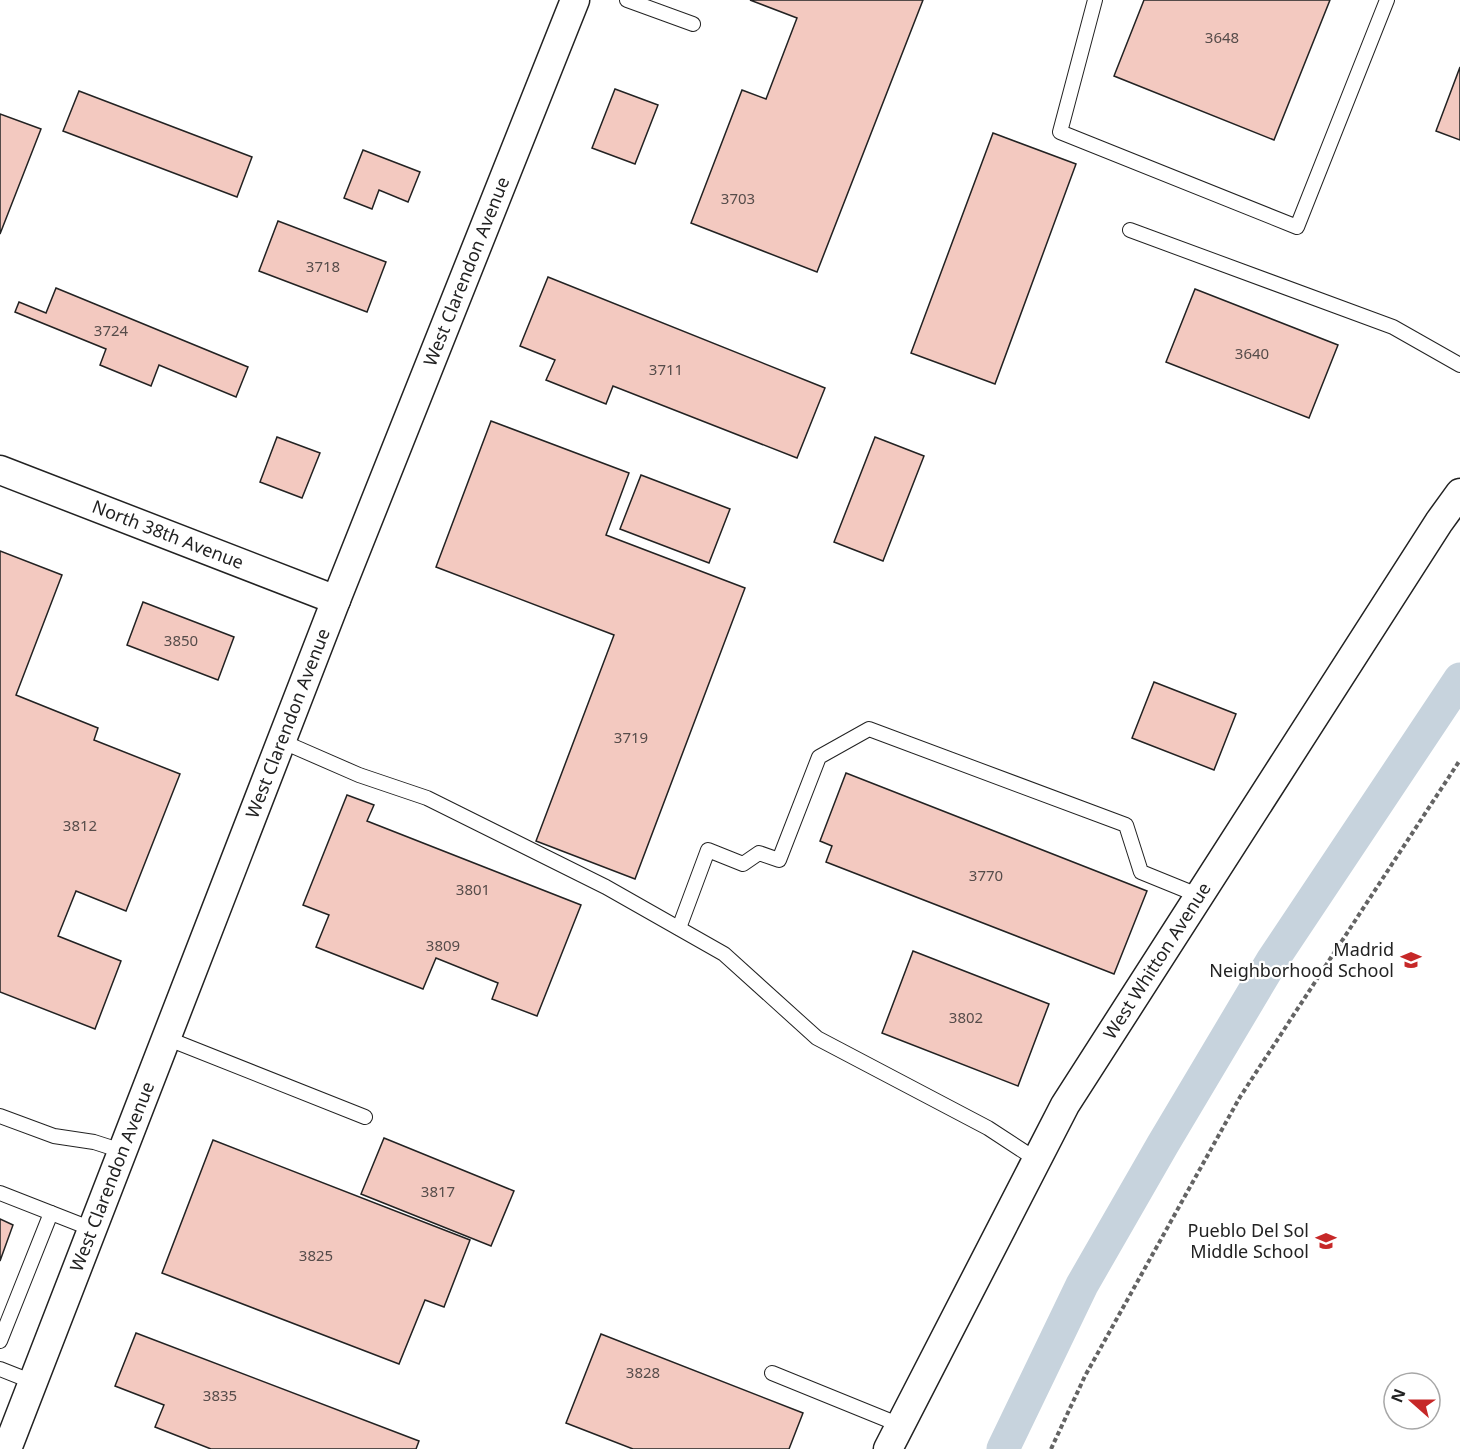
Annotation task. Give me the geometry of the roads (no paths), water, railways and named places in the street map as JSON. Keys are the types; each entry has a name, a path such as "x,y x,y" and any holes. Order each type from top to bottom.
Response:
{"street":[{"name":"West Clarendon Avenue","path":"7,1449 336,600 575,0"},
{"name":"North 38th Avenue","path":"0,470 336,600"},
{"name":"West Whitton Avenue","path":"894,1437 1065,1105 1439,522 1460,493"}],"lane":[{"path":"627,0 693,24"},
{"path":"1095,0 1060,132 1296,227 1387,0"},
{"path":"1130,230 1393,327 1460,365"},
{"path":"679,928 708,850 743,864 759,853 778,860 819,757 869,729 1126,825 1141,872 1200,896"},
{"path":"281,741 359,775 427,798 606,887 724,954 817,1038 988,1128 1037,1160"},
{"path":"166,1038 365,1117"},
{"path":"0,1116 54,1136 94,1142 122,1151"},
{"path":"0,1193 92,1229"},
{"path":"0,1341 51,1213"},
{"path":"0,1369 33,1382"},
{"path":"772,1373 894,1437"}],"waterway":[{"path":"1003,1449 1082,1285 1163,1144 1272,961 1460,679"}],"place":[{"name":"Madrid Neighborhood School","path":"1411,960"},
{"name":"Pueblo Del Sol Middle School","path":"1326,1241"}]}
